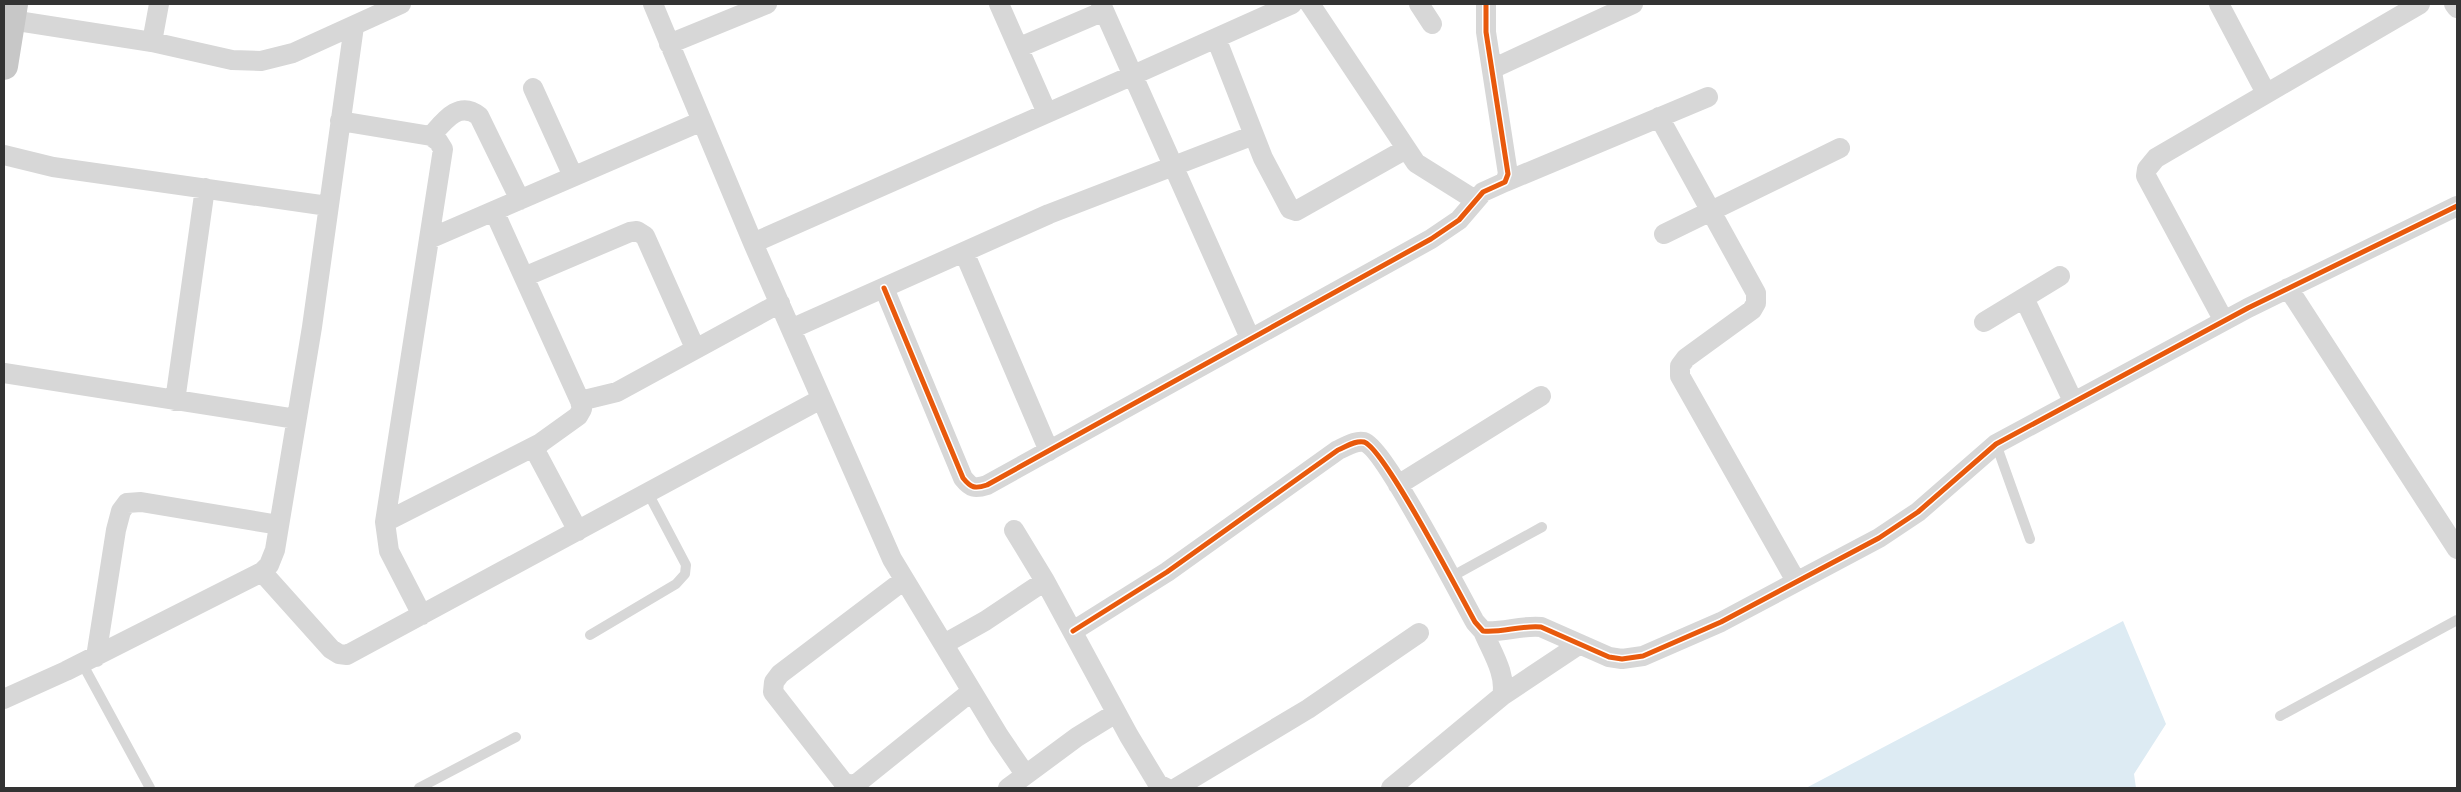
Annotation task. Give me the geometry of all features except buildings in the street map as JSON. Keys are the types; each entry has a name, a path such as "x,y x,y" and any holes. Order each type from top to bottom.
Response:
{"highway":[{"path":"4,66 12,12"}],"street":[{"path":"152,42 159,4"},
{"path":"12,12 232,60 261,61 293,53 401,4"},
{"path":"653,4 753,243 892,559 999,736 1017,783 1116,713"},
{"path":"669,44 767,4"},
{"path":"999,4 1020,47 1048,113"},
{"path":"753,243 1132,77 1292,4"},
{"path":"1310,4 1416,163 1491,190 1708,97"},
{"path":"1419,4 1432,24"},
{"path":"884,288 963,478 969,486 977,488 987,485 1430,239 1458,220 1508,174 1486,32 1486,4"},
{"path":"1492,69 1633,4"},
{"path":"2220,4 2266,93"},
{"path":"2224,321 2146,176 2146,169 2156,158 2420,4"},
{"path":"2454,4 2457,8"},
{"path":"1020,47 1102,7 1250,338"},
{"path":"4,699 89,660 262,572 269,565 275,550 296,419 354,26"},
{"path":"1216,38 1254,135 1290,209 1296,211 1406,149"},
{"path":"533,88 573,176"},
{"path":"430,136 448,116 464,109 472,110 479,116 520,200"},
{"path":"1659,117 1756,294 1756,303 1752,310 1686,358 1680,366 1680,376 1796,581"},
{"path":"340,121 430,136 438,141 443,149 385,522 389,550 422,615"},
{"path":"429,239 702,121"},
{"path":"791,329 1049,214 1254,135"},
{"path":"1664,234 1840,148"},
{"path":"4,155 53,167 328,206"},
{"path":"175,401 205,188"},
{"path":"1483,631 1494,632 1530,626 1541,627 1609,657 1622,659 1642,656 1722,622 1880,538 1918,512 1996,444 2224,321 2457,206"},
{"path":"385,522 539,444 578,416 582,409 494,211"},
{"path":"524,277 630,232 637,231 644,236 695,348"},
{"path":"964,252 1049,450"},
{"path":"1984,322 2060,276"},
{"path":"2288,288 2457,548"},
{"path":"2024,298 2073,401"},
{"path":"580,401 617,392 695,348 780,304"},
{"path":"4,373 296,419"},
{"path":"1398,485 1542,396"},
{"path":"262,572 331,649 339,654 347,655 822,399"},
{"path":"1074,631 1167,572 1338,450 1356,442 1365,442 1373,449 1398,485 1475,622 1483,631 1502,676 1504,685 1502,696"},
{"path":"539,444 536,452 539,460 578,531"},
{"path":"89,660 120,510 127,503 141,502 279,525"},
{"path":"1014,530 1074,631 1116,713 1158,784 1166,788"},
{"path":"904,580 780,674 774,682 773,692 848,786 854,785 972,691"},
{"path":"944,644 1045,581"},
{"path":"1176,788 1308,709 1419,632"},
{"path":"1391,788 1502,696 1580,644"}],"lane":[{"path":"1996,444 2030,539"},
{"path":"590,635 676,584 685,574 686,565 648,493"},
{"path":"1451,577 1542,527"},
{"path":"2280,716 2457,620"},
{"path":"89,660 150,788"},
{"path":"419,788 516,737"}],"shaded area":[{"path":"2123,621 2166,724 2134,774 2136,788 1806,788"}],"cycle path":[{"path":"884,288 963,478 974,487 987,485 1431,239 1459,220 1483,192 1505,182 1508,174 1486,32 1486,4"},
{"path":"1073,631 1167,572 1338,450 1354,443 1364,442 1374,450 1404,494 1475,622 1483,631 1541,627 1609,657 1622,659 1643,656 1721,622 1879,538 1918,512 1996,444 2248,308 2457,206"}]}
